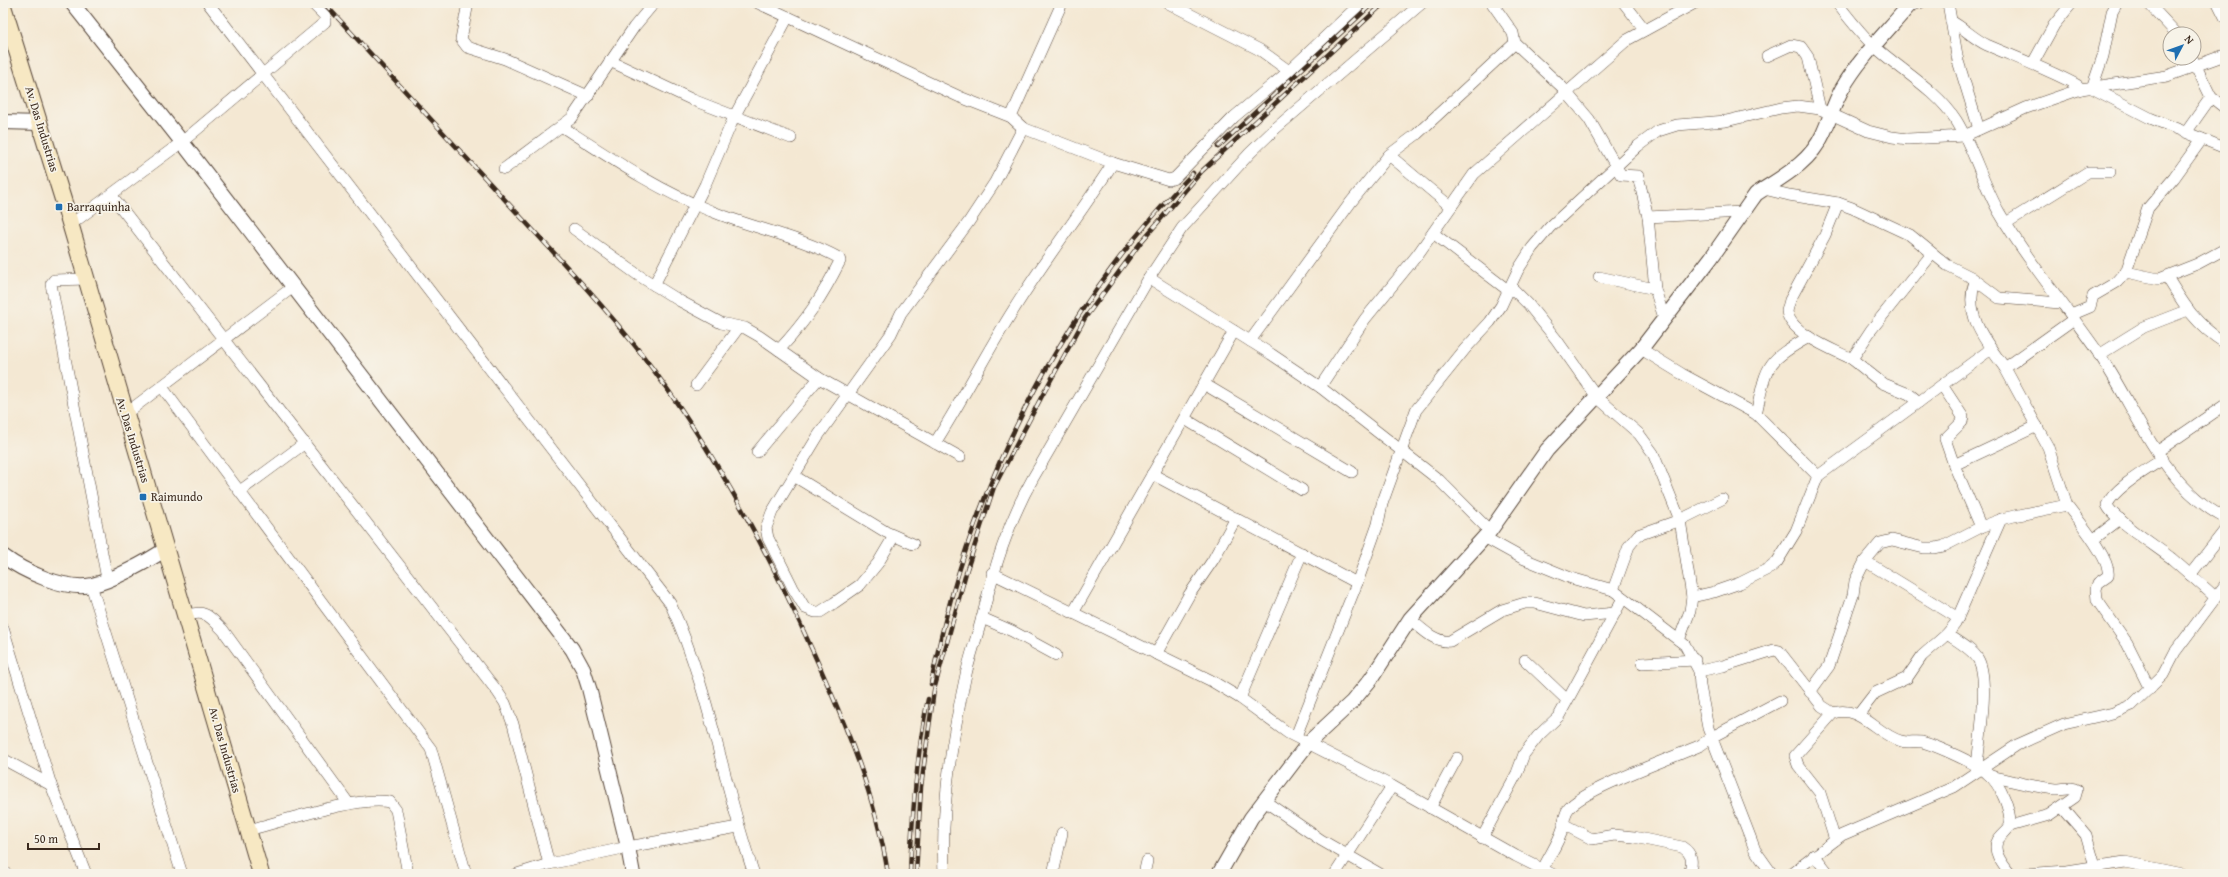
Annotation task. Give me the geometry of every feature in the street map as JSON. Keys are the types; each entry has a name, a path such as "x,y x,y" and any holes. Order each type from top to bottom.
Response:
{"main road":[{"name":"Av. Das Industrias","path":"3,6 40,123 261,874"}],"street":[{"path":"72,3 182,142 572,649 583,669 589,688 628,847 632,874"},
{"path":"208,3 670,603 687,642 724,766 738,827 754,874"},
{"path":"70,225 112,196 182,142 325,22 325,16 312,3"},
{"path":"468,3 461,39 467,47 505,59 588,96"},
{"path":"504,169 578,112 610,61 654,3"},
{"path":"758,3 960,97 1011,117 1024,128 1113,163 1169,180 1175,178 1234,117 1289,71 1361,3"},
{"path":"1011,117 1062,3"},
{"path":"1168,3 1260,50 1289,71"},
{"path":"944,874 943,851 947,790 954,737 965,678 982,618 992,573 1020,502 1149,278 1182,228 1250,153 1422,3"},
{"path":"1492,3 1513,34 1516,43 1566,92 1598,132 1621,175 1638,176 1648,217 1655,290 1664,318"},
{"path":"1624,3 1645,30"},
{"path":"1320,387 1365,319 1433,233 1474,174 1627,40 1695,3"},
{"path":"1837,3 1873,45 1936,96 1956,120 1989,194 2006,224 2060,303 2072,317 2099,355 2132,413 2177,481 2208,509 2225,518"},
{"path":"1948,3 1958,61 1979,129"},
{"path":"2033,63 2054,25 2072,3"},
{"path":"2086,89 2103,56 2112,12 2117,3"},
{"path":"2148,3 2170,26"},
{"path":"2218,3 2225,17"},
{"path":"1303,739 1352,702 1371,679 1410,619 1487,534 1547,450 1641,349 1711,258 1756,194 1800,166 1814,149 1825,112 1873,45 1913,4"},
{"path":"654,284 695,204 734,117 788,17"},
{"path":"1951,21 1964,28 1980,42 2033,63 2150,118 2187,131 2225,148"},
{"path":"1250,341 1350,202 1390,155 1417,134 1516,43"},
{"path":"1767,56 1791,45 1801,47 1808,57 1825,112"},
{"path":"2202,59 2225,55"},
{"path":"610,61 734,117 791,138"},
{"path":"1219,874 1263,800 1303,739 1416,410 1465,349 1490,322 1510,289 1518,270 1532,248 1572,204 1616,167 1638,146 1667,127 1726,121 1781,108 1798,106 1825,112 1868,131 1892,137 1908,139 1964,136 2026,108 2086,89 2167,76 2185,66"},
{"path":"2196,66 2211,97 2225,108"},
{"path":"2187,131 2211,97"},
{"path":"3,122 40,123"},
{"path":"561,126 664,191 839,258 840,262 823,295 800,327 779,350"},
{"path":"894,536 878,563 860,585 820,612 808,610 793,588 768,538 766,528 772,512 818,436 891,334 902,313 922,288 995,182 1024,128"},
{"path":"2005,368 2072,317 2090,307 2093,296 2117,282 2126,272 2148,208 2174,178 2202,139"},
{"path":"1390,155 1451,207"},
{"path":"935,443 962,401 983,360 1039,270 1113,163"},
{"path":"2006,224 2088,172 2110,172"},
{"path":"1764,189 1789,195 1838,203 1910,235 1946,265 1975,281 1999,298 2060,303"},
{"path":"112,196 480,667 505,703 513,724 549,864"},
{"path":"1838,203 1826,235 1790,300 1787,311 1789,320 1794,326 1809,337 1852,359 1882,383 1909,394 1919,402"},
{"path":"1648,217 1742,212"},
{"path":"574,229 680,301 721,323 739,327 759,336 819,378 960,457"},
{"path":"1433,233 1510,289 1528,304 1556,339 1597,397 1648,444 1662,472 1680,520 1692,596 1690,611 1679,640"},
{"path":"2126,272 2159,280 2225,249"},
{"path":"1852,359 1870,330 1932,254"},
{"path":"2167,277 2188,310 2202,327 2225,343"},
{"path":"1149,278 1320,387 1439,480 1487,534 1548,569 1571,578 1613,590 1655,624 1679,640 1695,660 1699,671 1704,714 1712,737 1755,850 1772,874"},
{"path":"1599,278 1655,290"},
{"path":"86,279 54,280 51,284 107,579"},
{"path":"1975,281 1972,295 1975,325 2005,368 2037,426 2050,453 2067,505 2094,539 2109,570 2108,576 2098,583 2096,589 2097,600 2127,643 2150,689"},
{"path":"125,414 293,287"},
{"path":"2099,355 2144,327 2188,310"},
{"path":"696,385 739,327"},
{"path":"1073,613 1234,331"},
{"path":"1756,414 1768,367 1786,350 1809,337"},
{"path":"1641,349 1682,374 1756,414 1818,476"},
{"path":"1692,596 1714,592 1740,583 1770,568 1777,562 1796,531 1818,476 1991,349"},
{"path":"757,452 819,378"},
{"path":"1204,384 1352,472"},
{"path":"1942,386 1963,417 1962,422 1945,439 1954,465 1981,527"},
{"path":"162,387 432,749 466,874"},
{"path":"2215,597 2109,510 2107,505 2108,501 2160,455 2225,405"},
{"path":"1185,419 1302,490"},
{"path":"1954,465 2037,426"},
{"path":"240,491 305,443"},
{"path":"1152,474 1357,583"},
{"path":"794,476 894,536 913,544"},
{"path":"1613,590 1632,540 1638,535 1680,520 1722,499"},
{"path":"1810,692 1829,666 1853,595 1855,581 1865,561 1880,543 1892,540 1924,548 1935,548 1944,546 1981,527 2001,519 2067,505"},
{"path":"1156,654 1189,595 1213,560 1236,518"},
{"path":"1858,715 1875,693 1907,678 1922,656 1947,634 1958,618 2001,519"},
{"path":"2094,539 2120,519"},
{"path":"2190,575 2225,530"},
{"path":"3,556 16,565 41,577 73,585 91,585 152,559 166,549"},
{"path":"1240,698 1302,553"},
{"path":"1865,561 1958,618"},
{"path":"992,573 1210,680 1240,698 1275,724 1392,786 1482,838 1548,872 1569,808 1577,801 1597,790 1701,745 1712,737 1780,701"},
{"path":"1791,874 1835,840 1868,823 1954,787 1979,767 2017,745 2064,724 2126,709 2150,689 2163,675 2175,652 2225,584"},
{"path":"91,585 182,874"},
{"path":"1482,838 1516,773 1524,754 1530,745 1559,716 1623,598"},
{"path":"1410,619 1431,636 1445,641 1457,637 1502,610 1525,603 1535,603 1584,616 1615,613"},
{"path":"185,616 199,611 208,614 223,630 349,804"},
{"path":"982,618 1012,631 1056,655"},
{"path":"3,628 5,641 51,785 86,874"},
{"path":"1947,634 1974,654 1982,668 1984,683 1979,767"},
{"path":"1699,671 1723,666 1776,650 1786,659 1822,706 1833,713"},
{"path":"1525,660 1567,700"},
{"path":"1642,663 1695,660"},
{"path":"1835,840 1820,793 1798,765 1795,756 1833,713 1840,710 1858,715 1901,741 1922,742 1979,767 1991,776 2038,787 2075,788 2077,793 2075,797 2062,807 2049,814 2010,826 1997,841 1996,848 2001,861 2010,874"},
{"path":"1430,808 1458,758"},
{"path":"3,759 51,785"},
{"path":"1991,776 2008,809 2010,826"},
{"path":"1335,874 1392,786"},
{"path":"248,830 349,804 378,800 390,802 396,810 408,874"},
{"path":"1263,800 1347,855 1380,874"},
{"path":"2062,807 2086,835 2095,866"},
{"path":"1563,824 1592,839 1614,835 1634,837 1682,847 1688,851 1693,863 1689,874"},
{"path":"523,873 549,864 628,847 738,827"},
{"path":"1053,874 1062,833"},
{"path":"1814,855 1829,874"},
{"path":"1144,874 1147,861"},
{"path":"2025,874 2067,871 2125,862 2182,874"},
{"path":"3,872 8,874"}],"railway":[{"path":"324,3 592,295 640,352 691,423 736,498 777,575 826,681 868,789 883,845 888,874"},
{"path":"1218,147 1373,3"},
{"path":"916,874 921,787 934,690 967,569 994,487 1042,396 1085,318 1141,242 1202,171 1384,3"},
{"path":"931,684 947,613 968,544 994,476 1024,409 1060,345 1100,284 1144,227 1193,173"},
{"path":"910,874 915,786 920,743 928,699"}],"place":[{"name":"Barraquinha","path":"59,207"},
{"name":"Raimundo","path":"143,497"}]}
